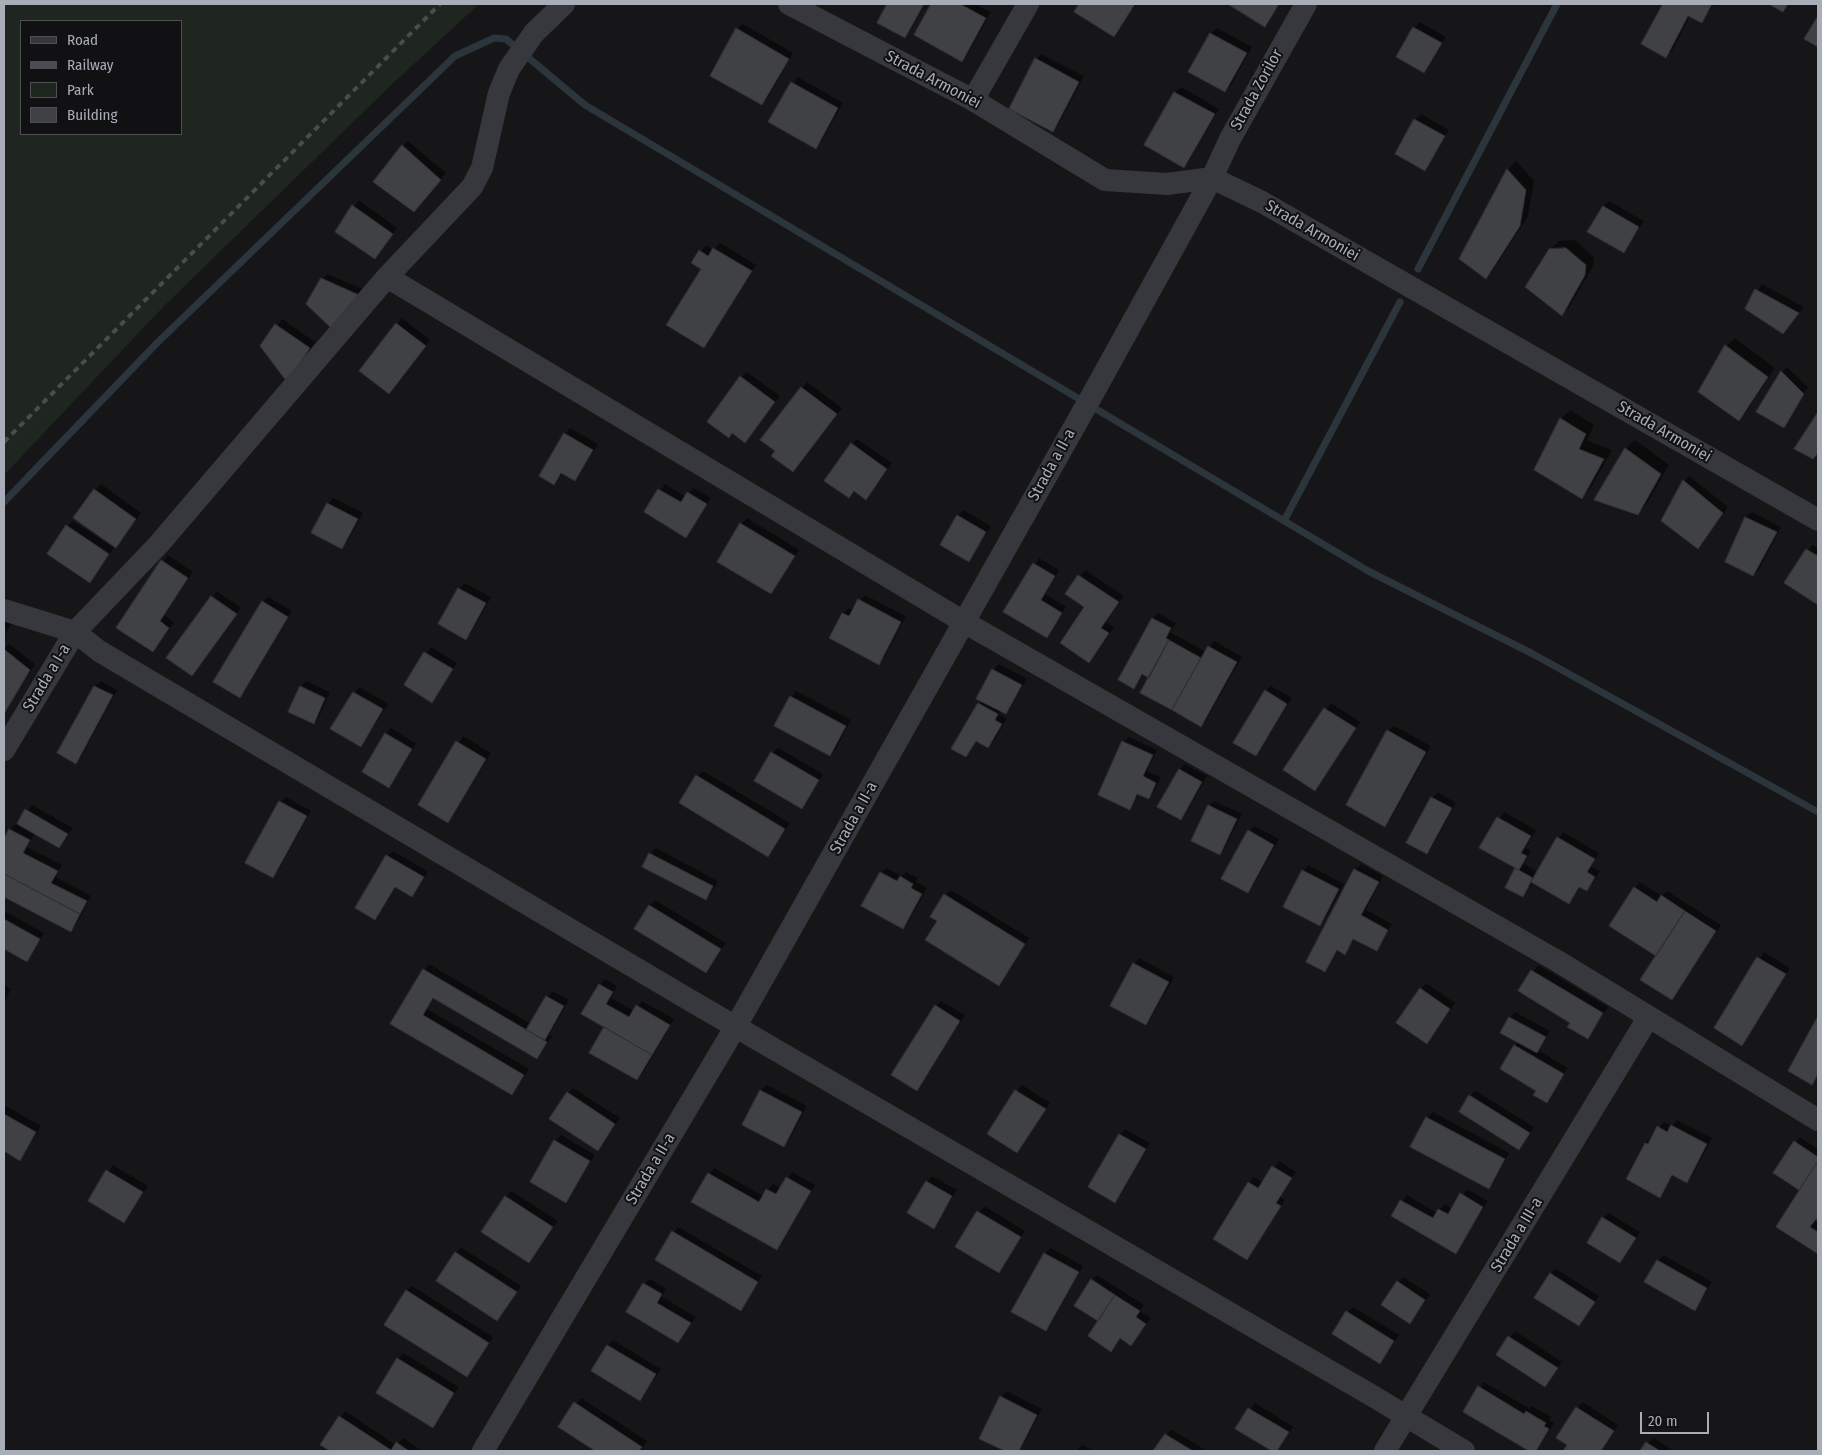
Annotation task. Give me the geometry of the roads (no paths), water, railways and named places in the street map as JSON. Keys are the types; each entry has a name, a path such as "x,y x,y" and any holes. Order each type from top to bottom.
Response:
{"street":[{"name":"Strada a I-a","path":"4,750 76,632 159,544 387,277 472,187 482,168 499,94 509,69 534,33 564,4"},
{"name":"Strada Armoniei","path":"789,4 973,100 1105,180 1167,184 1212,178 1262,202 1818,520"},
{"path":"973,100 1028,4"},
{"name":"Strada Zorilor","path":"1212,178 1230,139 1306,4"},
{"name":"Strada a II-a","path":"483,1451 736,1026 1095,390 1212,178"},
{"path":"387,277 964,622 1550,957 1818,1120"},
{"path":"4,610 76,632 99,651 1464,1451"},
{"name":"Strada a III-a","path":"1385,1451 1648,1018"}],"waterway":[{"path":"1418,269 1557,4"},
{"path":"4,502 157,343 455,56 494,38 506,39 585,105 1370,572 1533,654 1818,812"},
{"path":"1284,521 1400,302"}],"railway":[{"path":"4,442 440,4"}]}
